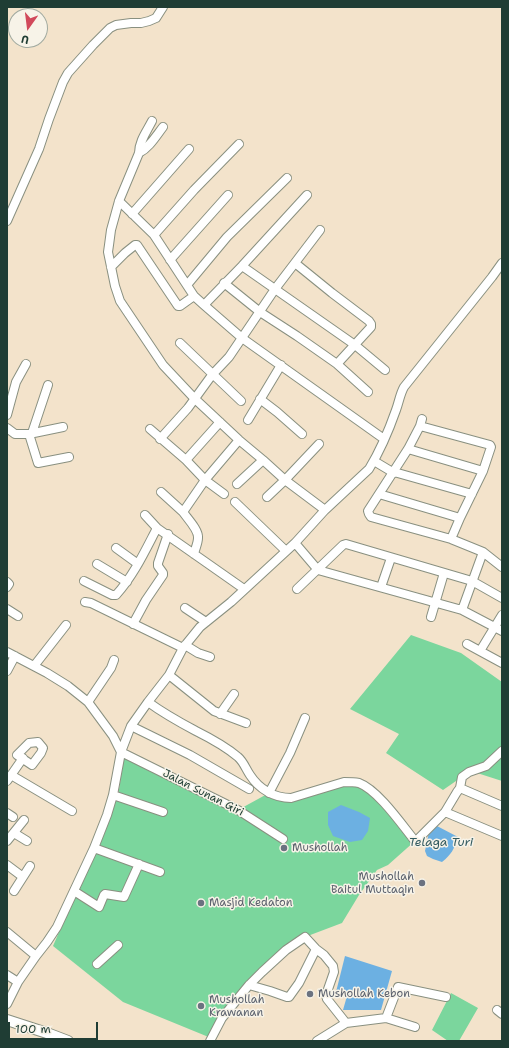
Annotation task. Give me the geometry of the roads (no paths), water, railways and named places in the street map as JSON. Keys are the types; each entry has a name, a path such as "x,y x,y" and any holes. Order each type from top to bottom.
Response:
{"main road":[{"path":"7,1020 68,1041"}],"street":[{"path":"7,221 39,148 60,88 68,73 110,28 116,25 149,21 156,18 164,7"},
{"path":"152,121 140,142 138,153 119,201 111,230 108,252 115,286 120,301 163,365 194,398 285,480 325,510"},
{"path":"138,153 143,151 163,127"},
{"path":"154,235 194,190 239,144"},
{"path":"132,214 189,149"},
{"path":"187,286 227,236 287,178"},
{"path":"170,260 228,195"},
{"path":"204,305 307,195"},
{"path":"119,201 154,235 194,296 204,305 242,338 384,439"},
{"path":"160,439 188,408 212,374 229,357 275,289 320,230"},
{"path":"111,267 125,253 136,245 178,306 194,296"},
{"path":"295,263 370,322 371,327 337,364"},
{"path":"7,1004 18,982 57,928 94,848 107,815 113,795 121,752 131,726 169,674 184,647 200,628 231,602 295,543 325,510 368,469 374,461 384,439 404,387 502,263"},
{"path":"242,266 355,345 385,370"},
{"path":"224,283 260,312 337,364 368,392"},
{"path":"180,343 241,401"},
{"path":"7,414 16,382 26,364"},
{"path":"248,420 281,365"},
{"path":"48,385 31,434 38,464 69,457"},
{"path":"260,399 302,434"},
{"path":"186,460 220,422"},
{"path":"451,539 483,471 491,446 421,422 408,450 368,511 371,516 451,539 483,552 502,566"},
{"path":"7,428 15,434 31,434 63,427"},
{"path":"150,429 186,460 205,480 224,494"},
{"path":"183,512 205,480 239,440"},
{"path":"267,498 319,444"},
{"path":"408,450 483,471"},
{"path":"238,484 263,460"},
{"path":"374,461 394,473 472,494"},
{"path":"160,492 183,512 198,534 194,554"},
{"path":"379,494 460,518"},
{"path":"235,502 286,551"},
{"path":"145,515 157,528 168,534 244,589"},
{"path":"84,581 114,596 116,595 127,582 157,528"},
{"path":"133,624 146,600 163,575 158,563 168,534"},
{"path":"295,543 318,570 462,610 499,629"},
{"path":"297,589 344,544 472,582 502,598"},
{"path":"116,548 138,564"},
{"path":"462,610 483,552"},
{"path":"381,587 391,558"},
{"path":"97,564 127,582"},
{"path":"431,617 444,573"},
{"path":"7,582 9,584 7,587"},
{"path":"85,602 92,603 133,624 210,657"},
{"path":"185,608 206,622"},
{"path":"7,609 18,616"},
{"path":"480,651 499,629 502,615"},
{"path":"34,666 66,625"},
{"path":"468,644 502,663"},
{"path":"7,652 47,673 68,686 88,702 113,736 121,752"},
{"path":"7,671 15,656"},
{"path":"88,702 107,674 114,660"},
{"path":"169,674 214,711 246,723"},
{"path":"220,714 234,694"},
{"path":"148,702 161,712 229,749 240,758 251,776 259,785 270,793 282,798 291,798 344,782 359,783 370,789 381,799 417,840 445,812 460,788 462,776 468,772 486,766 502,752"},
{"path":"270,793 290,753 304,718"},
{"path":"131,726 190,755 250,789"},
{"name":"Jalan Sunan Giri","path":"121,752 238,810 283,839"},
{"path":"23,758 9,778 72,811"},
{"path":"460,788 502,806"},
{"path":"113,795 163,812"},
{"path":"445,812 502,836"},
{"path":"7,841 24,820"},
{"path":"14,833 27,841"},
{"path":"94,848 160,872"},
{"path":"74,891 100,907 105,894 124,896 139,864"},
{"path":"7,865 23,877"},
{"path":"14,891 30,866"},
{"path":"7,932 36,956"},
{"path":"220,1041 210,1039 222,1018 249,985 262,972 286,950 305,937 333,966 334,972 326,999 346,1024"},
{"path":"97,964 118,945"},
{"path":"249,985 289,997 299,983 316,949"},
{"path":"7,975 18,982"},
{"path":"386,1018 398,988 446,997"},
{"path":"317,1041 346,1024 386,1018 416,1027"}],"water":[{"path":"341,805 370,818 368,831 362,840 350,842 333,836 328,825 328,812"},
{"name":"Telaga Turi","path":"435,826 458,837 452,852 442,862 427,856 425,851 429,832"},
{"path":"345,956 392,971 381,1010 343,1010 347,996 336,992"}],"place":[{"name":"Mushollah","path":"284,848"},
{"name":"Mushollah Baitul Muttaqin","path":"422,883"},
{"name":"Masjid Kedaton","path":"201,903"},
{"name":"Mushollah Kebon","path":"310,994"},
{"name":"Mushollah Krawanan","path":"201,1006"}]}
